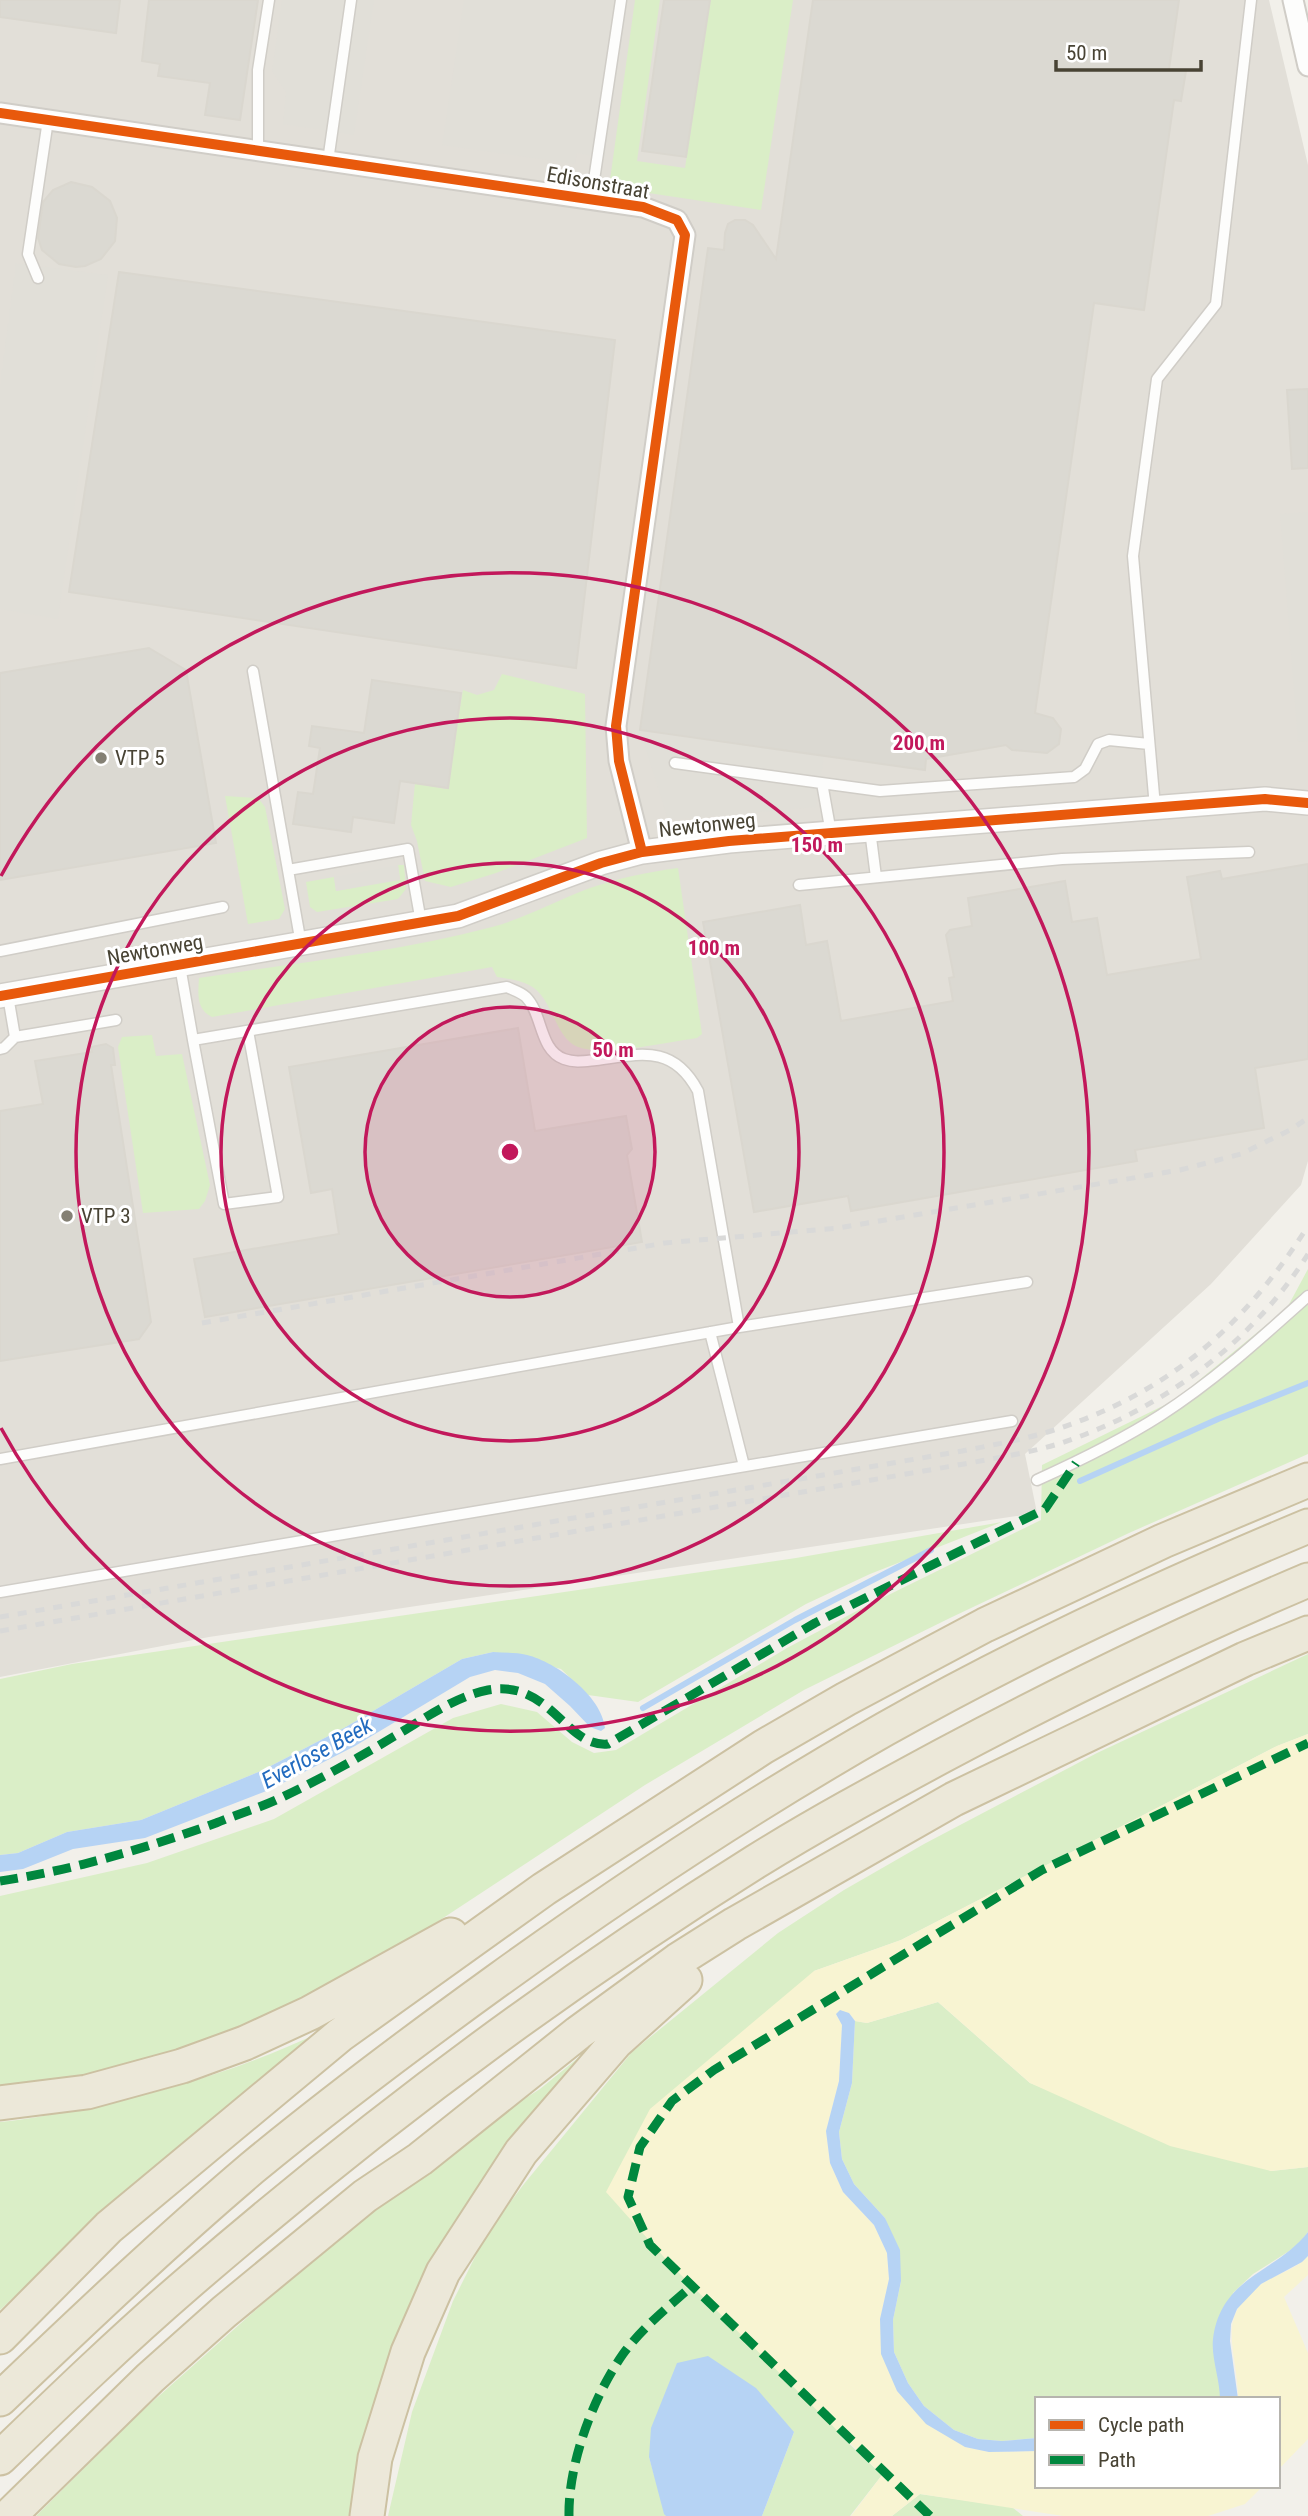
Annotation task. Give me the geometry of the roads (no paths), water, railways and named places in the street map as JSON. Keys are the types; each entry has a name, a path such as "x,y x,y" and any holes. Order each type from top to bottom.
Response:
{"highway":[{"path":"0,2337 110,2227 340,2035 544,1889 763,1747 846,1699 985,1625 1163,1541 1308,1480"},
{"path":"0,2399 150,2257 254,2167 385,2063 546,1946 722,1826 887,1728 1029,1653 1185,1577 1308,1527"},
{"path":"0,2458 183,2287 288,2199 411,2101 576,1980 755,1862 852,1805 1104,1673 1215,1620 1308,1580"},
{"path":"9,2516 149,2378 223,2312 365,2196 420,2159 578,2033 678,1960 735,1924 954,1799 1245,1659 1308,1633"},
{"path":"367,2516 375,2458 408,2352 443,2272 521,2152 616,2042 663,1997 811,1880"},
{"path":"0,2103 87,2092 183,2066 246,2043 310,2013 418,1951 544,1889"}],"street":[{"path":"1293,0 1308,66"},
{"name":"Edisonstraat","path":"0,113 643,207 677,220 685,236 616,726 619,761 642,852"},
{"name":"Newtonweg","path":"4,995 458,916 601,863 642,852 729,841 1265,799 1308,803"}],"lane":[{"path":"258,151 258,69 269,0"},
{"path":"328,161 351,0"},
{"path":"592,200 621,0"},
{"path":"1155,808 1133,556 1157,379 1216,304 1251,0"},
{"path":"38,278 28,254 48,120"},
{"path":"253,671 301,944"},
{"path":"675,763 880,791 1074,777 1085,769 1098,744 1109,740 1149,744"},
{"path":"822,783 831,833"},
{"path":"870,830 876,877"},
{"path":"288,870 408,849 421,923"},
{"path":"799,885 1062,859 1249,852"},
{"path":"0,951 223,907"},
{"path":"180,966 224,1204 278,1197 248,1031"},
{"path":"193,1040 507,987 524,995 533,1006 550,1049 561,1058 577,1062 644,1054 661,1055 678,1064 690,1076 698,1091 739,1327"},
{"path":"4,995 15,1037"},
{"path":"0,1049 15,1037 116,1020"},
{"path":"0,1459 739,1327 1027,1282"},
{"path":"1037,1480 1076,1463 1161,1415 1227,1367 1308,1296"},
{"path":"710,1332 744,1466"},
{"path":"0,1591 1012,1421"}],"water":[{"name":"Everlose Beek","path":"493,1652 527,1655 564,1673 596,1704 605,1728 601,1731 590,1727 545,1684 518,1673 495,1670 470,1677 355,1746 269,1790 145,1838 73,1849 23,1869 0,1872 0,1855 18,1853 67,1832 141,1820 261,1771 344,1728 462,1659"},
{"path":"840,2010 849,2013 855,2021 852,2083 839,2132 842,2159 854,2184 885,2218 900,2250 901,2281 893,2320 894,2352 908,2383 924,2406 954,2430 978,2439 1002,2441 1035,2438 1035,2451 989,2452 965,2447 926,2424 897,2391 881,2354 880,2319 889,2279 887,2253 874,2225 843,2192 830,2163 826,2131 839,2081 842,2025 836,2014"},
{"path":"1308,2232 1308,2256 1261,2284 1237,2309 1231,2324 1230,2341 1238,2397 1220,2397 1213,2354 1218,2318 1238,2288 1295,2246"},
{"path":"708,2356 756,2388 794,2432 762,2516 664,2514 649,2457 651,2428 677,2363"}],"waterway":[{"path":"1080,1481 1218,1419 1308,1383"},
{"path":"643,1708 795,1620 931,1550"}],"railway":[{"path":"202,1323 665,1243 838,1228 1180,1170 1241,1154 1308,1118"},
{"path":"0,1617 962,1451 1051,1431 1093,1416 1131,1398 1199,1353 1257,1296 1308,1226"},
{"path":"0,1631 964,1464 1058,1444 1131,1413 1200,1371 1259,1317 1285,1287 1308,1254"}],"place":[{"name":"VTP 5","path":"101,758"},
{"name":"VTP 3","path":"67,1216"}]}
